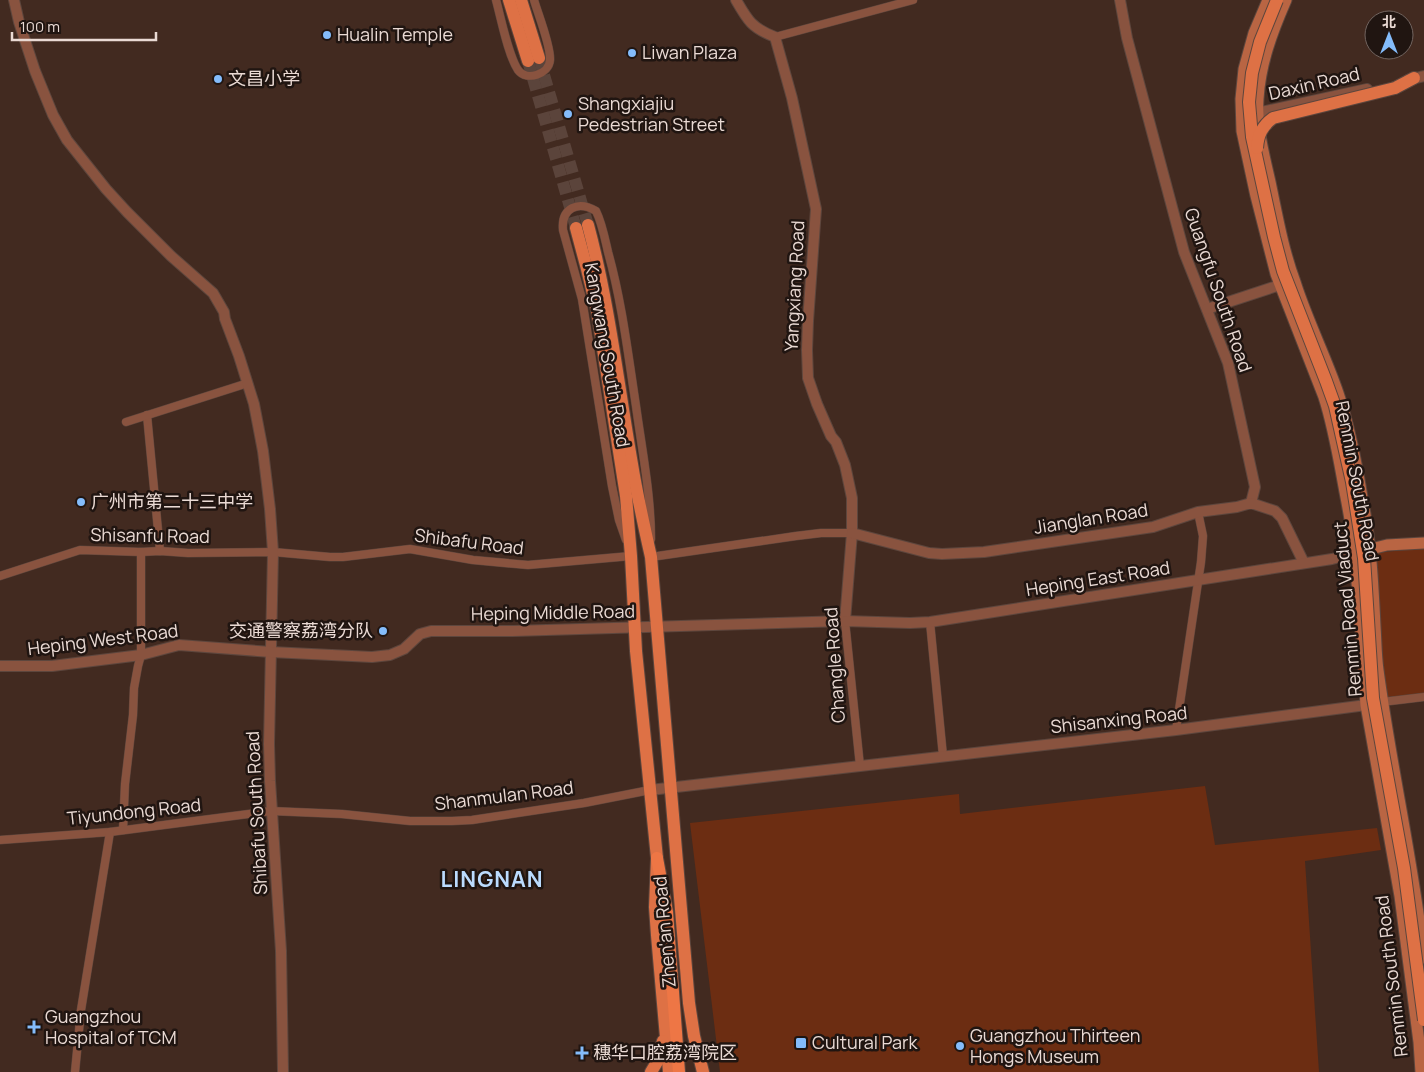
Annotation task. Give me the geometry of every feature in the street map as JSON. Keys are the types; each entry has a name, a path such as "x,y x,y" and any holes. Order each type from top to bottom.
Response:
{"highway":[{"path":"657,858 667,912 677,1072"}],"main road":[{"path":"509,0 533,60 521,0"},
{"name":"Renmin South Road","path":"1268,0 1254,33 1244,69 1241,93 1244,146 1269,249 1280,285 1328,411 1341,470 1355,554 1366,705 1400,896 1419,1042 1421,1072"},
{"name":"Renmin Road Viaduct","path":"1277,0 1255,58 1250,88 1250,120 1258,166 1283,271 1326,381 1338,418 1358,513 1364,558 1373,698 1404,868 1424,1020"},
{"name":"Renmin South Road","path":"1286,0 1272,32 1264,58 1258,90 1257,113 1266,167 1290,266 1344,412 1364,506 1371,549 1377,665 1412,872 1424,958"},
{"path":"1258,166 1257,148 1260,134 1273,118 1395,88 1419,77"},
{"name":"Kangwang South Road","path":"650,790 634,627 626,496 597,310 587,269 582,226 600,270 636,487 650,557 670,787"},
{"path":"1371,549 1387,545 1424,543"},
{"name":"Zhen'an Road","path":"670,787 689,1003 694,1036 703,1072"},
{"name":"Zhen'an Road","path":"650,790 657,858 655,907 665,1036 677,1072"},
{"path":"651,1072 657,1062 665,1036"}],"street":[{"name":"Shibafu South Road","path":"14,0 18,22 33,66 53,116 70,144 127,212 171,256 213,293 224,312 248,383 259,426 268,483 273,552 269,744 271,811 281,951 283,1072"},
{"path":"496,0 515,64 522,74 530,76 546,70 550,60 550,51 534,0"},
{"path":"736,0 747,20 753,26 774,37 913,0"},
{"name":"Guangfu South Road","path":"1120,0 1127,38 1184,252 1228,363 1256,487 1252,503"},
{"name":"Yangxiang Road","path":"774,37 792,98 816,209 808,330 808,378 817,404 845,465 852,498 852,533"},
{"name":"Daxin Road","path":"1241,116 1419,77"},
{"name":"Kangwang South Road","path":"631,556 616,506 586,317 564,230 563,220 566,213 577,206 591,208 598,216 620,300 651,522 650,557"},
{"path":"1206,309 1280,285"},
{"path":"126,422 248,383"},
{"path":"147,415 160,551"},
{"path":"1252,503 1275,511 1282,518 1304,563"},
{"name":"Jianglan Road","path":"852,533 928,553 963,554 1153,527 1198,512 1252,503"},
{"path":"1176,730 1201,562 1203,536 1198,512"},
{"path":"650,557 796,536 852,533"},
{"name":"Changle Road","path":"852,533 845,621 860,766"},
{"name":"Shibafu Road","path":"273,552 342,557 410,549 474,560 528,565 631,556"},
{"name":"Heping East Road","path":"845,621 930,622 1304,563 1355,554 1371,549"},
{"name":"Shisanfu Road","path":"0,576 80,550 188,553 273,552"},
{"path":"123,830 125,784 134,688 141,654 141,552"},
{"name":"Heping Middle Road","path":"270,652 372,658 390,655 404,649 420,634 431,631 513,631 845,621"},
{"path":"930,622 943,756"},
{"name":"Heping West Road","path":"0,666 52,666 141,654 179,645 270,652"},
{"path":"1382,702 1424,697"},
{"name":"Shisanxing Road","path":"860,766 1176,730 1382,702"},
{"path":"650,790 860,766"},
{"name":"Shanmulan Road","path":"271,811 342,814 410,821 472,820 650,790"},
{"name":"Tiyundong Road","path":"0,840 110,832 271,811"},
{"path":"75,1072 81,1010 110,832"}],"shaded area":[{"path":"1424,548 1424,693 1386,698 1381,663 1375,553"},
{"name":"Cultural Park","path":"1205,786 1215,845 1377,828 1381,850 1305,861 1319,1072 720,1072 690,823 959,794 960,814"}],"tunnel":[{"path":"539,58 588,225"},
{"path":"528,61 576,228"}],"place":[{"name":"Hualin Temple","path":"327,35"},
{"name":"Liwan Plaza","path":"632,53"},
{"name":"文昌小学","path":"218,79"},
{"name":"Shangxiajiu Pedestrian Street","path":"568,114"},
{"name":"广州市第二十三中学","path":"81,502"},
{"name":"交通警察荔湾分队","path":"383,631"},
{"name":"Guangzhou Hospital of TCM","path":"34,1027"},
{"name":"Cultural Park","path":"801,1043"},
{"name":"Guangzhou Thirteen Hongs Museum","path":"960,1046"},
{"name":"穗华口腔荔湾院区","path":"582,1053"}],"district":[{"name":"LINGNAN","path":"492,879"}]}
